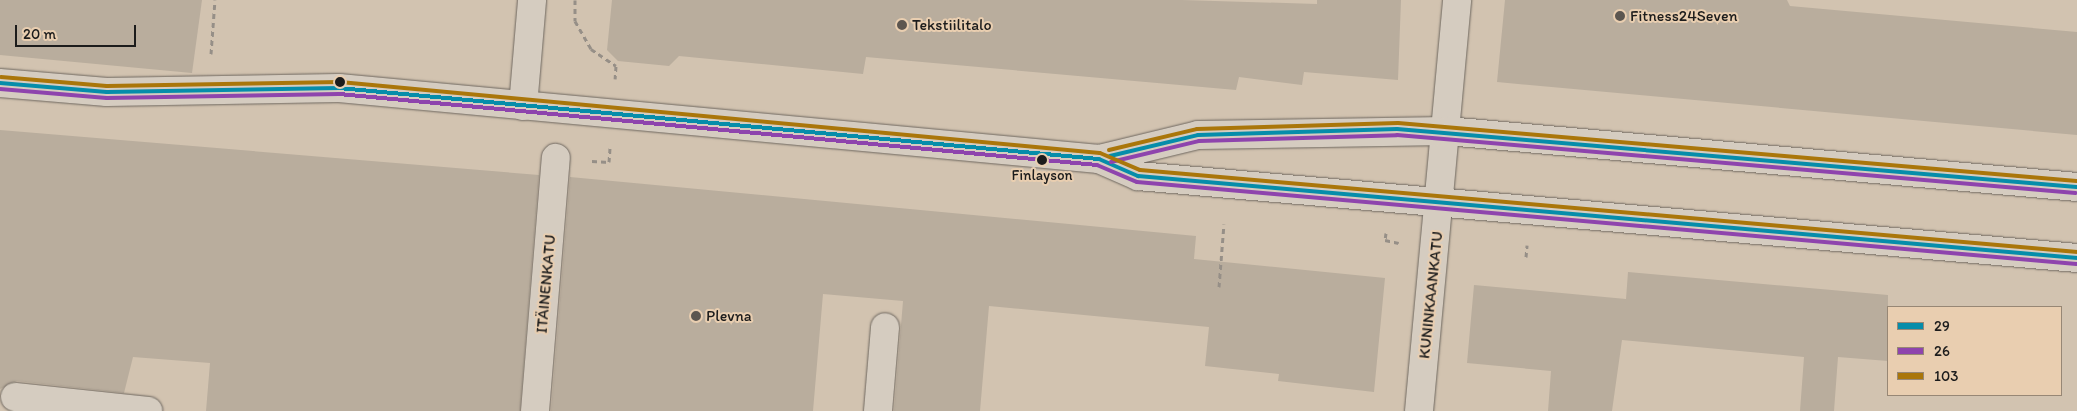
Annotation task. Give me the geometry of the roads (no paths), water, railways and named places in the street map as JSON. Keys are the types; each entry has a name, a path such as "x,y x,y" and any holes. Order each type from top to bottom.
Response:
{"main road":[{"path":"524,106 532,0"},
{"name":"KUNINKAANKATU","path":"1419,411 1441,201 1457,0"},
{"path":"0,83 107,92 339,88 1098,159 1138,176 2077,258"},
{"path":"1098,159 1198,135 1447,130 2077,187"},
{"name":"ITÄINENKATU","path":"535,411 556,158"},
{"path":"878,411 885,327"},
{"path":"9,401 148,411"}],"place":[{"name":"Fitness24Seven","path":"1620,16"},
{"name":"Tekstiilitalo","path":"902,25"},
{"name":"Finlayson","path":"1042,160"},
{"name":"Plevna","path":"696,316"}]}
